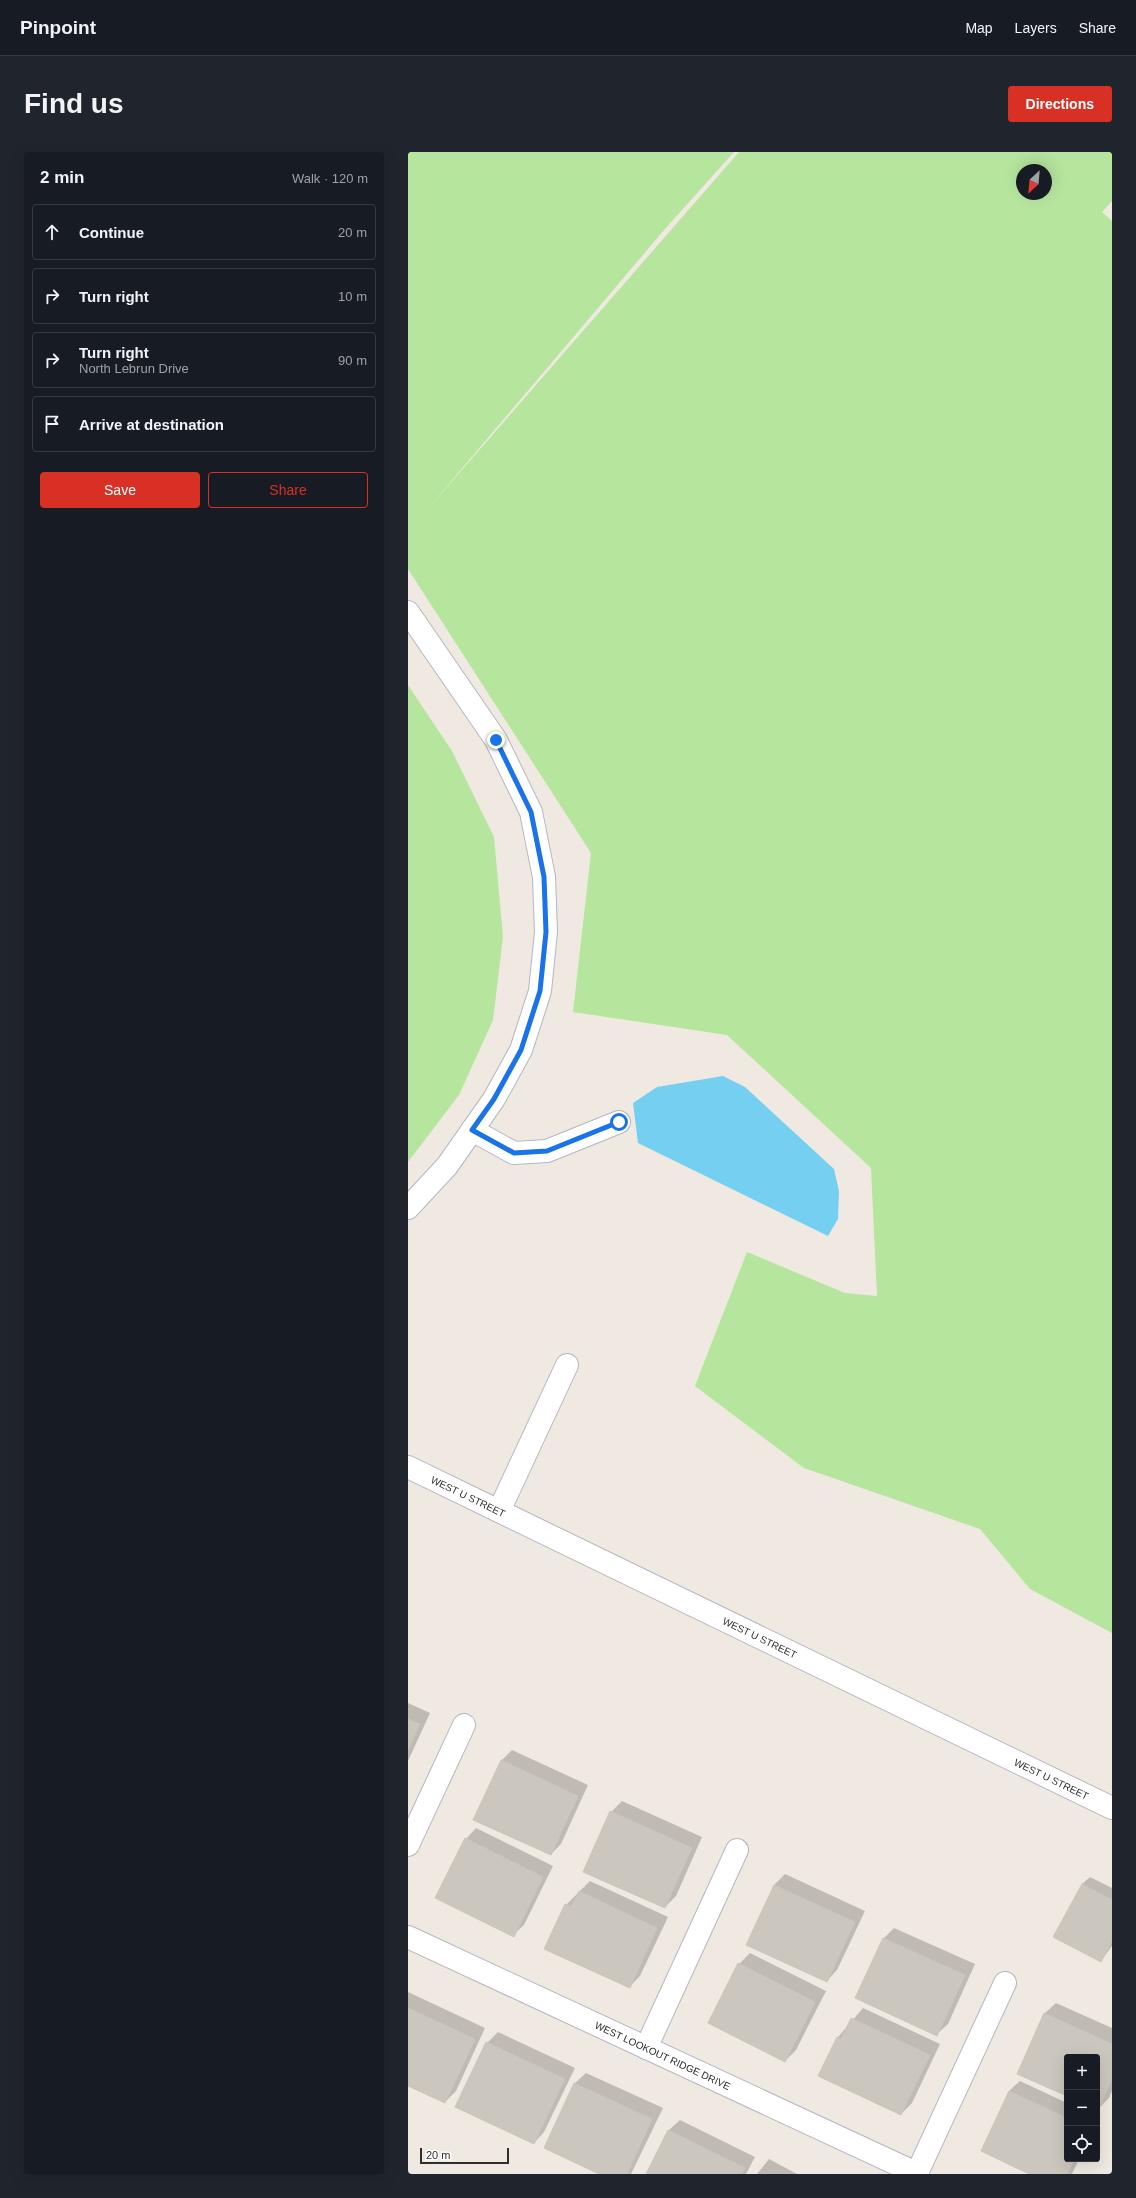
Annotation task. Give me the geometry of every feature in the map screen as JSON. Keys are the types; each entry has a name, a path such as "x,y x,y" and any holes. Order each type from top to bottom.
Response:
{"street":[{"path":"408,612 496,740 531,812 544,877 546,932 540,991 521,1050 494,1099 447,1166 408,1208"},
{"path":"472,1130 514,1153 547,1151 619,1122"},
{"path":"499,1511 567,1365"},
{"name":"WEST U STREET","path":"408,1467 1112,1808"},
{"path":"408,1845 464,1725"},
{"path":"646,2048 737,1850"},
{"name":"WEST LOOKOUT RIDGE DRIVE","path":"408,1937 918,2174"},
{"path":"918,2174 1005,1983"}],"green space":[{"path":"408,152 734,152 664,230 426,511 739,152 1112,152 1112,201 1102,212 1112,221 1112,1633 1030,1589 980,1529 804,1468 695,1386 747,1252 845,1293 877,1296 871,1168 727,1035 573,1012 591,853 408,569"},
{"path":"408,685 452,751 494,837 503,937 493,1020 459,1095 408,1162"}],"water":[{"path":"723,1076 745,1087 834,1169 839,1191 838,1219 828,1236 638,1143 633,1103 657,1087"}],"building":[{"path":"408,1719 420,1724 408,1750"},
{"path":"501,1760 578,1796 551,1855 473,1820"},
{"path":"610,1811 692,1848 665,1908 583,1872"},
{"path":"465,1838 543,1877 514,1937 435,1898"},
{"path":"1082,1884 1112,1900 1112,1940 1101,1962 1053,1937"},
{"path":"774,1885 855,1922 827,1982 746,1945"},
{"path":"579,1891 657,1928 630,1988 544,1949 565,1904 571,1907"},
{"path":"883,1938 965,1975 937,2036 855,1998"},
{"path":"738,1963 815,2002 785,2062 708,2023"},
{"path":"408,2008 475,2039 445,2103 408,2086"},
{"path":"1044,2013 1112,2044 1112,2079 1100,2106 1100,2054 1064,2054 1064,2095 1017,2074"},
{"path":"851,2018 930,2055 901,2115 818,2076 837,2037 841,2039"},
{"path":"486,2042 565,2079 534,2144 455,2107"},
{"path":"574,2083 652,2119 627,2174 599,2174 544,2148"},
{"path":"1009,2091 1064,2117 1064,2162 1073,2162 1067,2174 1029,2174 981,2151"},
{"path":"668,2130 745,2168 741,2174 646,2174"}],"route":[{"path":"496,740 531,812 544,877 546,932 540,991 521,1050 494,1099 472,1130 514,1153 547,1151 619,1122"}]}
